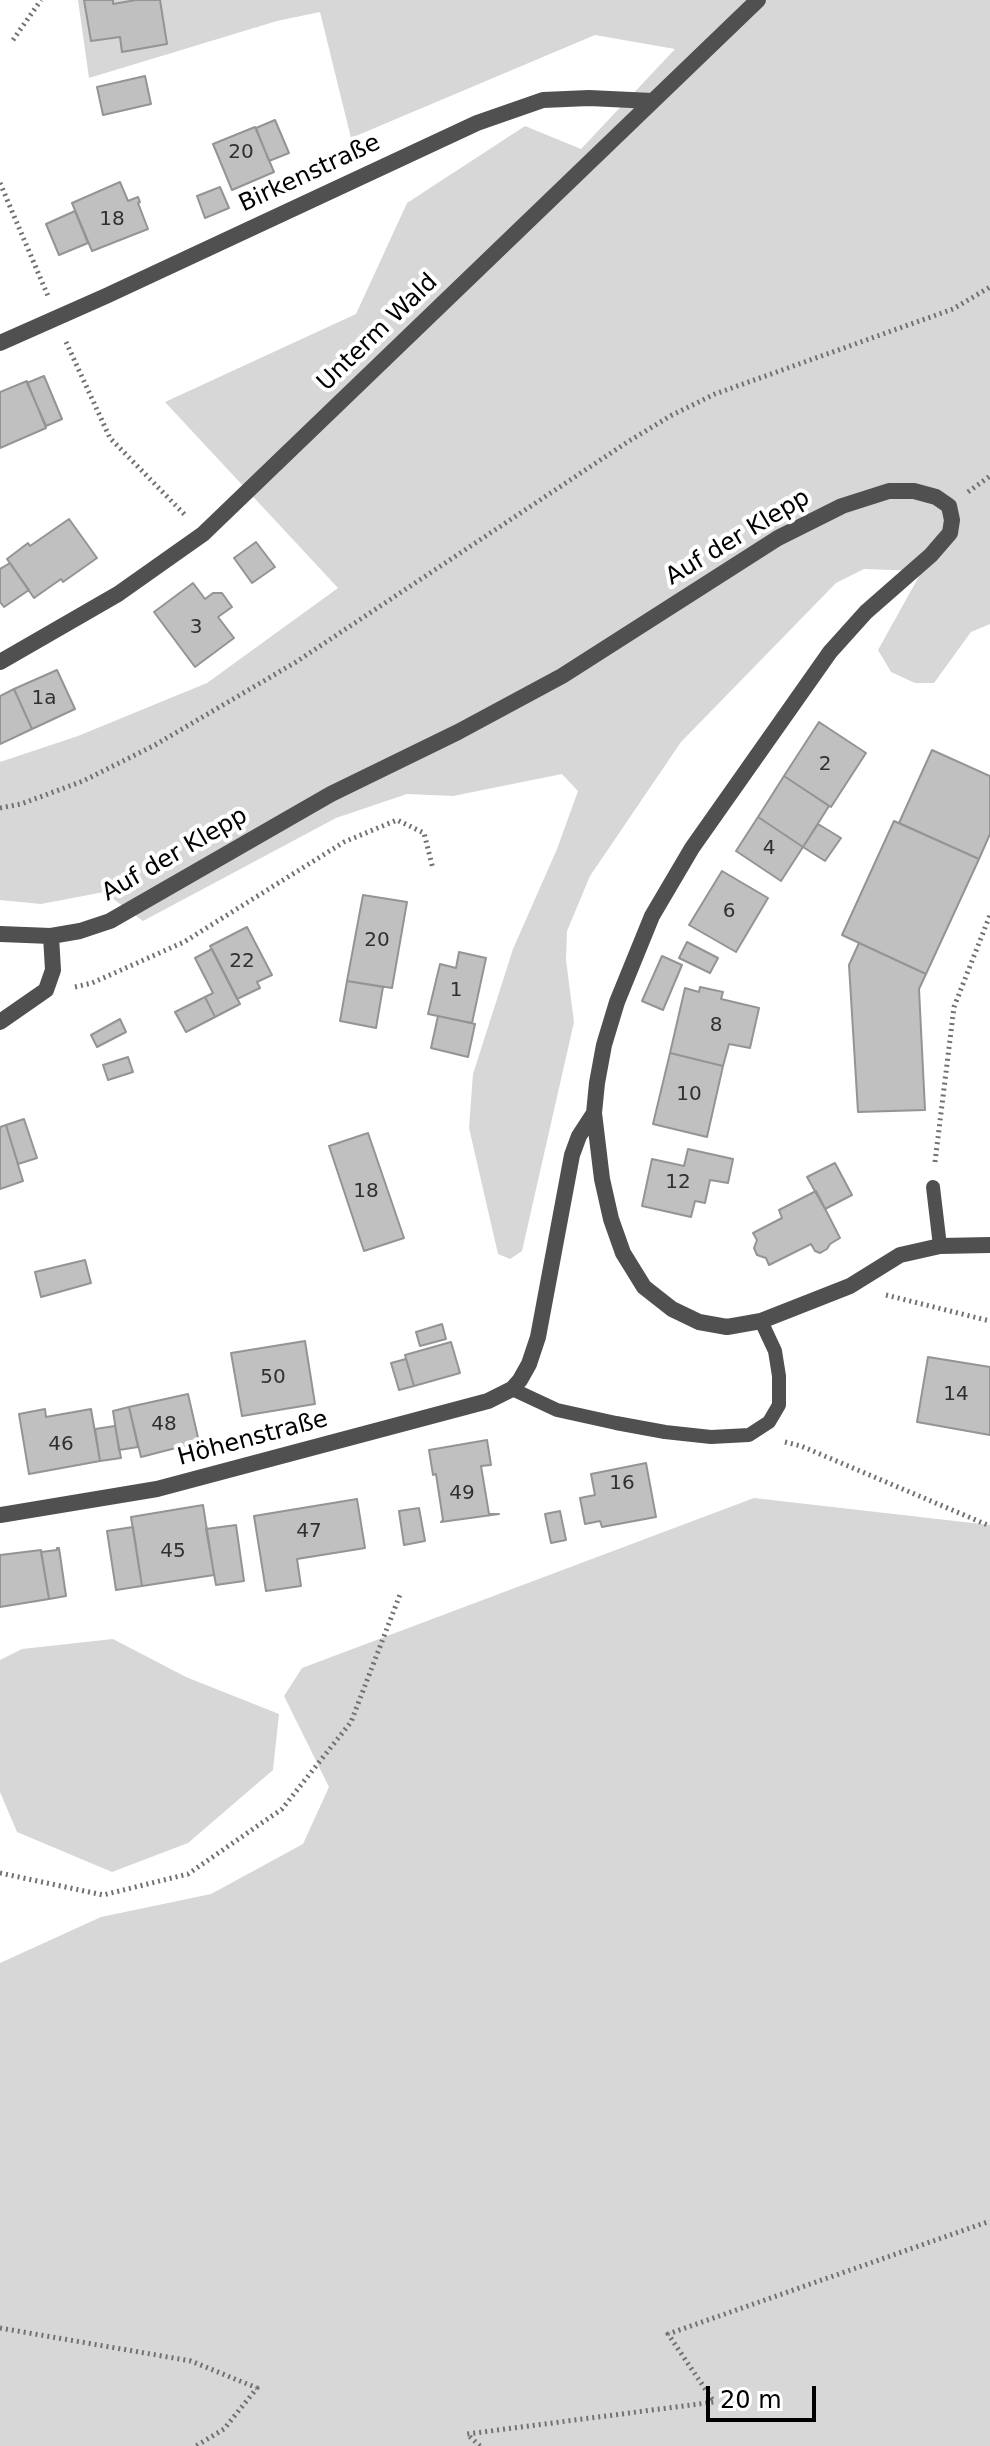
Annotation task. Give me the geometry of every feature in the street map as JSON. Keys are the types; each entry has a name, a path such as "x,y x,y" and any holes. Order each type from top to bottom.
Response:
{"street":[{"name":"Unterm Wald","path":"0,662 118,594 203,534 758,0"},
{"name":"Birkenstraße","path":"0,343 477,123 543,100 589,98 652,101"},
{"name":"Auf der Klepp","path":"51,936 110,921 331,794 458,732 562,676 778,538 842,506 889,491 914,491 936,497 949,506 952,520 950,533 931,555 866,612 830,652 692,848 652,916 617,1002 604,1045 594,1113 602,1179 623,1253 644,1287 672,1309 699,1322 727,1327 761,1321 850,1286 900,1255 940,1246 990,1245"},
{"path":"0,934 51,936 53,970 46,990 0,1022"},
{"name":"Auf der Klepp","path":"512,1389 529,1364 538,1337 572,1155 579,1136 594,1113"},
{"name":"Höhenstraße","path":"0,1515 157,1489 488,1401 512,1389"}],"lane":[{"path":"933,1187 940,1246"},
{"path":"512,1389 557,1410 616,1423 711,1437 749,1435 769,1422 779,1405 775,1351 761,1321"}],"path":[{"path":"13,40 41,0"},
{"path":"0,183 110,438 203,534"},
{"path":"0,808 21,804 83,781 181,730 296,662 672,415 715,394 953,309 990,287"},
{"path":"46,990 71,989 92,983 184,942 344,842 397,820 424,833 433,869"},
{"path":"933,1187 954,1007 990,915"},
{"path":"850,1286 990,1321"},
{"path":"749,1435 801,1446 990,1526"},
{"path":"0,1873 103,1895 188,1874 282,1809 351,1722 401,1592"},
{"path":"480,2446 467,2434 714,2402 668,2334 990,2221"},
{"path":"0,2328 191,2361 257,2388 224,2429 196,2446"}],"shaded area":[{"path":"78,0 990,0 990,624 971,632 934,683 915,683 891,672 878,650 922,571 864,569 836,583 681,742 590,876 567,931 566,960 574,1022 522,1251 510,1259 498,1254 469,1128 473,1074 513,949 557,849 578,791 562,774 453,796 407,794 336,818 143,921 104,892 41,904 0,900 0,762 78,736 207,683 338,588 165,402 356,314 407,203 525,126 581,149 675,49 595,35 351,138 320,12 277,21 89,78"},
{"path":"754,1498 990,1525 990,2446 0,2446 0,1963 101,1917 211,1894 303,1844 329,1787 284,1696 302,1668"},
{"path":"113,1639 186,1677 279,1714 273,1770 188,1843 112,1872 17,1832 0,1792 0,1660 22,1649"}],"building":[{"path":"84,0 113,0 113,4 160,0 167,44 122,52 120,37 91,41"},
{"path":"145,76 151,104 103,115 97,87"},
{"path":"275,120 289,153 269,161 256,128"},
{"path":"255,127 274,172 232,190 213,144"},
{"path":"120,182 128,201 138,197 148,229 92,251 72,203"},
{"path":"220,187 229,208 205,218 197,196"},
{"path":"75,211 88,243 59,255 46,224"},
{"path":"44,376 62,419 46,426 27,383"},
{"path":"27,381 46,428 0,448 0,392"},
{"path":"69,519 97,558 34,598 7,559"},
{"path":"256,542 275,567 252,583 234,558"},
{"path":"10,563 29,590 4,607 0,602 0,569"},
{"path":"193,583 205,599 213,593 222,593 232,607 218,617 234,638 195,667 154,612"},
{"path":"57,670 75,709 32,729 14,689"},
{"path":"14,689 32,729 0,744 0,696"},
{"path":"819,722 866,753 831,807 784,776"},
{"path":"932,750 990,776 990,834 979,859 899,823"},
{"path":"784,776 829,806 803,847 758,817"},
{"path":"758,817 803,847 781,881 736,851"},
{"path":"894,821 979,859 926,974 842,935"},
{"path":"818,824 841,838 825,861 803,847"},
{"path":"722,871 768,898 736,952 689,925"},
{"path":"363,895 407,902 392,988 347,981"},
{"path":"247,927 272,975 257,982 260,988 237,999 210,946"},
{"path":"687,942 718,958 710,973 679,958"},
{"path":"859,943 926,974 919,989 925,1110 858,1112 849,965"},
{"path":"212,949 240,1004 215,1017 205,997 213,993 195,958"},
{"path":"459,952 486,958 472,1023 428,1014 440,964 456,968"},
{"path":"662,956 682,965 663,1010 642,1001"},
{"path":"347,981 383,987 376,1028 340,1021"},
{"path":"700,987 723,992 721,999 759,1008 750,1048 729,1044 723,1066 670,1053 685,988 699,992"},
{"path":"205,997 215,1017 186,1032 175,1012"},
{"path":"438,1016 475,1024 468,1057 431,1048"},
{"path":"120,1019 126,1032 97,1047 91,1035"},
{"path":"670,1053 723,1066 707,1137 653,1124"},
{"path":"128,1057 133,1072 108,1080 103,1065"},
{"path":"24,1119 37,1158 18,1164 6,1125"},
{"path":"6,1125 23,1181 0,1189 0,1127"},
{"path":"368,1133 404,1238 364,1251 329,1146"},
{"path":"688,1149 733,1159 728,1183 710,1180 705,1203 695,1201 691,1217 642,1206 652,1159 684,1166"},
{"path":"835,1163 852,1195 825,1209 807,1177"},
{"path":"816,1191 840,1238 820,1253 811,1244 769,1265 766,1258 757,1255 754,1248 757,1240 753,1233 782,1218 779,1210"},
{"path":"85,1260 91,1283 41,1297 35,1272"},
{"path":"442,1324 446,1339 420,1346 416,1332"},
{"path":"305,1341 315,1404 242,1416 231,1353"},
{"path":"451,1342 460,1373 414,1386 405,1355"},
{"path":"928,1357 990,1367 990,1435 917,1422"},
{"path":"406,1359 414,1386 399,1390 391,1363"},
{"path":"188,1394 199,1442 141,1457 129,1407"},
{"path":"129,1407 138,1447 119,1450 113,1411"},
{"path":"45,1409 46,1417 91,1409 100,1461 29,1474 19,1414"},
{"path":"115,1426 121,1458 100,1461 95,1429"},
{"path":"487,1440 491,1465 481,1466 489,1514 499,1514 441,1522 436,1474 433,1475 429,1450"},
{"path":"646,1463 656,1517 602,1527 600,1521 585,1524 580,1498 595,1495 591,1474"},
{"path":"357,1499 365,1548 297,1559 301,1586 266,1591 254,1516"},
{"path":"203,1505 214,1575 142,1586 131,1517"},
{"path":"419,1508 425,1541 404,1545 399,1511"},
{"path":"560,1511 566,1540 551,1543 545,1514"},
{"path":"236,1525 244,1581 216,1585 206,1529"},
{"path":"133,1527 142,1586 116,1590 107,1531"},
{"path":"57,1548 66,1596 49,1599 41,1552"},
{"path":"41,1550 49,1599 0,1607 0,1555"}]}
